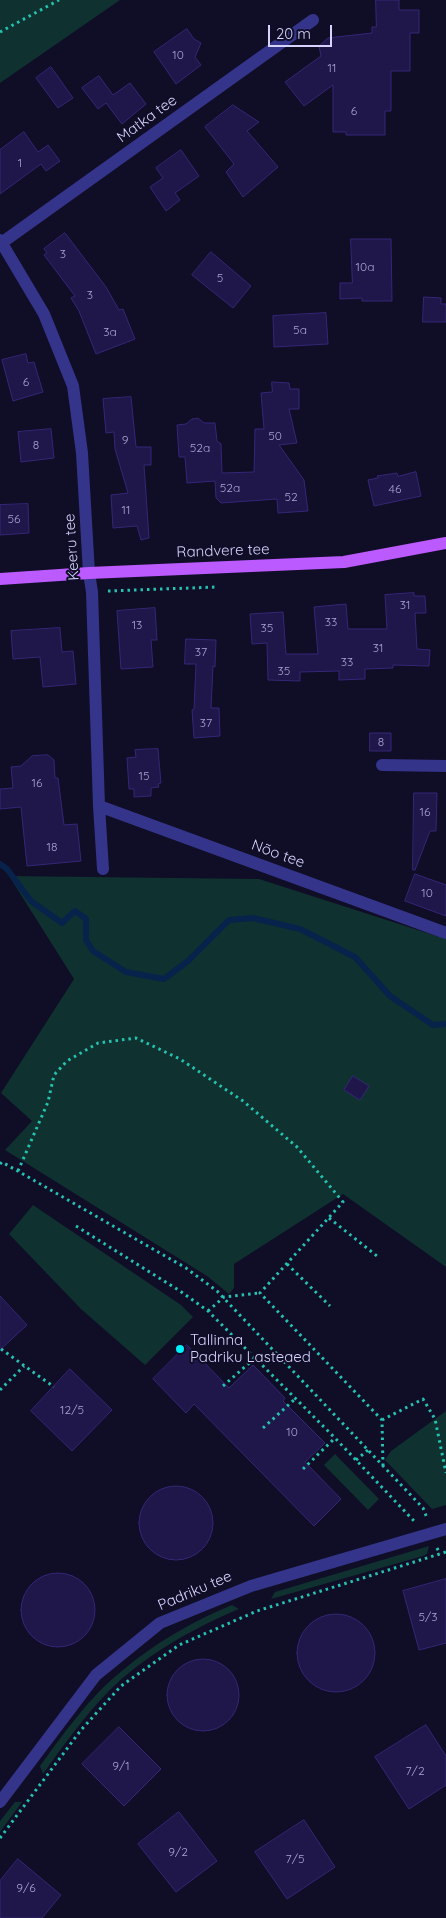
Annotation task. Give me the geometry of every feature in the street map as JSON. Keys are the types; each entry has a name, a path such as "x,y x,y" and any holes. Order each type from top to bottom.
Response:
{"main road":[{"name":"Randvere tee","path":"0,579 344,562 446,543"}],"street":[{"name":"Matka tee","path":"1,242 313,20"},
{"name":"Keeru tee","path":"1,242 44,314 73,386 82,453 89,574 92,592 103,869"},
{"path":"382,764 446,766"},
{"name":"Nõo tee","path":"99,806 446,932"},
{"name":"Padriku tee","path":"0,1802 96,1675 160,1623 251,1586 446,1529"}],"path":[{"path":"0,32 59,0"},
{"path":"18,1171 48,1102 54,1075 67,1061 98,1043 136,1038 180,1059 243,1102 297,1147 344,1202 260,1293 224,1297 208,1311"},
{"path":"0,1164 2,1162 186,1268 224,1297 423,1508 440,1554"},
{"path":"329,1218 377,1256"},
{"path":"76,1226 180,1291 208,1311 335,1438 415,1523"},
{"path":"287,1264 330,1306"},
{"path":"260,1293 382,1420 383,1466"},
{"path":"1,1349 54,1387"},
{"path":"223,1386 255,1358"},
{"path":"0,1390 24,1366"},
{"path":"263,1428 295,1399"},
{"path":"382,1420 423,1399 435,1419 446,1473"},
{"path":"303,1470 335,1438"},
{"path":"356,1460 368,1450"},
{"path":"0,1838 81,1730 121,1686 180,1645 257,1611 446,1552"}],"green space":[{"path":"0,0 120,0 0,83"},
{"path":"9,876 259,879 446,939 446,1267 343,1194 234,1264 234,1288 229,1294 207,1276 5,1150 32,1121 1,1093 74,979"},
{"path":"33,1205 181,1305 193,1317 145,1365 81,1309 9,1234"},
{"path":"446,1411 446,1505 432,1509 385,1460 391,1451"},
{"path":"335,1454 379,1499 368,1510 324,1465"},
{"path":"429,1546 427,1554 423,1556 271,1599 275,1592"},
{"path":"232,1605 239,1609 204,1625 152,1655 121,1680 90,1712 43,1774 40,1766 58,1741 78,1715 111,1680 161,1642 189,1625"},
{"path":"15,1802 22,1802 0,1832 0,1821"}],"building":[{"path":"376,0 399,0 399,10 419,10 419,33 410,33 410,71 391,71 391,111 385,111 385,135 346,135 346,132 333,132 333,85 304,106 285,82 321,56 319,46 328,38 372,33 372,27 376,27"},
{"path":"187,29 194,39 201,43 195,57 201,65 176,84 154,52"},
{"path":"51,67 73,98 58,108 36,78"},
{"path":"99,76 113,95 130,83 146,104 122,124 106,103 98,109 82,88"},
{"path":"233,105 259,122 247,131 278,167 243,197 226,172 234,164 205,127"},
{"path":"24,132 38,152 48,145 60,161 46,171 41,164 0,194 0,150"},
{"path":"181,150 199,176 175,193 180,200 166,211 150,187 163,178 156,168"},
{"path":"65,233 106,287 119,310 123,309 135,339 96,354 79,311 71,298 75,296 44,255 47,253 44,249"},
{"path":"351,239 391,239 392,301 362,301 362,298 340,299 340,283 352,283"},
{"path":"211,252 251,286 233,308 192,275"},
{"path":"424,297 441,298 441,304 446,304 446,322 423,322"},
{"path":"326,313 328,344 274,347 273,316"},
{"path":"26,354 28,363 34,362 43,392 13,401 2,360"},
{"path":"272,382 289,383 290,389 299,389 299,409 289,409 297,443 279,445 304,480 308,511 278,513 277,499 221,503 216,498 215,481 187,483 185,457 179,457 177,425 186,424 192,419 198,418 204,423 215,423 217,441 221,444 222,473 254,472 255,429 264,429 261,393 272,392"},
{"path":"131,397 136,447 151,447 151,465 144,465 149,538 141,540 137,526 113,528 111,495 128,493 115,449 114,432 106,433 103,399"},
{"path":"51,429 54,458 21,462 18,432"},
{"path":"416,472 421,496 374,506 368,480 378,478 377,476 397,473 398,476"},
{"path":"28,504 29,533 0,535 0,505"},
{"path":"414,593 414,596 425,596 426,613 415,613 417,649 430,650 429,666 393,665 393,668 365,669 365,679 339,680 339,671 300,672 300,681 268,680 267,643 252,644 250,614 283,612 286,654 318,654 314,607 346,604 348,629 387,629 385,595"},
{"path":"155,608 157,640 151,640 153,667 121,669 117,611"},
{"path":"60,628 62,652 73,651 76,684 43,687 40,657 13,659 11,631"},
{"path":"186,639 216,640 211,708 219,708 220,736 194,738 192,710 194,709 196,664 185,664"},
{"path":"370,733 391,733 391,751 370,751"},
{"path":"158,749 161,783 158,784 159,787 151,788 151,796 134,797 134,789 129,789 127,758 136,757 135,750"},
{"path":"48,755 54,760 55,778 58,778 64,825 77,824 81,861 27,866 21,807 0,809 0,789 13,788 11,767 21,766 32,756"},
{"path":"414,793 437,793 436,831 430,831 415,870 413,870"},
{"path":"415,874 446,885 446,916 405,901"},
{"path":"353,1076 369,1086 360,1100 344,1090"},
{"path":"0,1296 27,1325 0,1350"},
{"path":"187,1345 229,1388 253,1365 285,1398 283,1401 325,1443 305,1462 341,1499 314,1526 194,1404 186,1413 153,1379"},
{"path":"70,1369 112,1410 72,1451 31,1411"},
{"path":"169,1486 183,1486 197,1492 207,1502 213,1516 213,1530 207,1544 197,1554 183,1560 169,1560 155,1554 145,1544 139,1530 139,1516 145,1502 155,1492"},
{"path":"51,1573 65,1573 79,1579 89,1589 95,1603 93,1624 79,1641 65,1647 51,1647 37,1641 27,1631 21,1617 21,1603 27,1589 37,1579"},
{"path":"446,1579 446,1643 419,1650 403,1591"},
{"path":"336,1614 351,1617 364,1625 372,1638 375,1653 372,1668 364,1681 351,1689 336,1692 321,1689 308,1681 300,1668 297,1653 300,1638 308,1625 321,1617"},
{"path":"210,1659 229,1669 237,1681 239,1695 237,1709 229,1721 217,1729 196,1731 177,1721 169,1709 167,1688 177,1669 189,1661"},
{"path":"426,1725 446,1756 446,1785 409,1809 375,1757"},
{"path":"119,1727 161,1769 124,1806 82,1764"},
{"path":"179,1812 217,1861 176,1892 138,1844"},
{"path":"304,1820 335,1867 287,1899 255,1852"},
{"path":"18,1859 61,1895 42,1918 0,1918 0,1881"}],"waterway":[{"path":"0,864 7,869 31,901 62,923 75,911 86,919 86,940 93,951 126,972 164,979 188,961 229,920 253,918 300,929 355,957 390,996 433,1025 446,1024"}],"place":[{"name":"Tallinna Padriku Lasteaed","path":"180,1349"}]}
